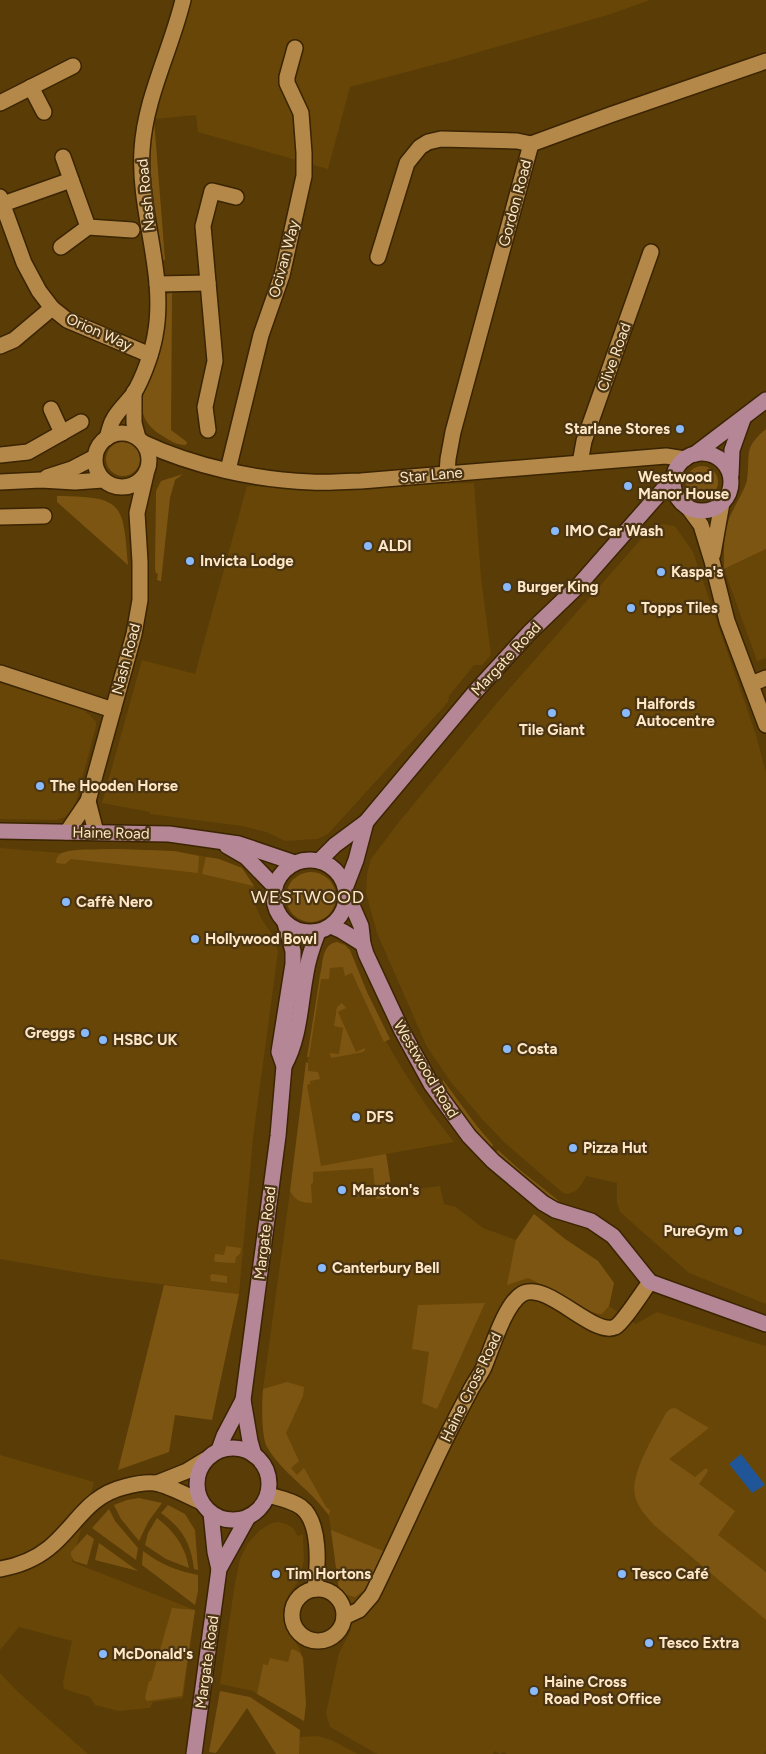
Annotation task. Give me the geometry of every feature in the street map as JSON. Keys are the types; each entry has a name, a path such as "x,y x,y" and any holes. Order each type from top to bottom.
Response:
{"main road":[{"path":"683,503 674,485 676,469 690,456 743,419 766,400"},
{"path":"652,504 674,498 695,510 705,510 714,508 722,503 728,495 731,486 732,450 743,419"},
{"path":"690,456 704,453 713,455 722,460 731,476"},
{"name":"Margate Road","path":"319,861 335,845 366,822 475,692 529,633 578,585 674,477"},
{"name":"Margate Road","path":"346,890 366,822"},
{"name":"Haine Road","path":"0,831 169,834 239,844 256,848 295,863"},
{"name":"Haine Road","path":"222,842 246,857 275,887"},
{"path":"324,929 340,918 344,911 346,890 336,870 319,861 311,860 295,863 279,877 275,887 275,906 285,923 294,929 305,932 324,929 342,931 363,944"},
{"name":"Westwood Road","path":"346,890 361,926 363,944 406,1039 431,1084 469,1136 493,1162 543,1203 555,1210 591,1222 613,1236 650,1282"},
{"name":"Margate Road","path":"284,1066 279,1052 293,964 293,951 285,923"},
{"name":"Margate Road","path":"219,1570 248,1517 260,1508 268,1495 269,1481 267,1472 254,1455 243,1400 278,1136 284,1066 291,1053 296,1033 306,971 324,929"},
{"path":"650,1282 766,1324"},
{"name":"Margate Road","path":"219,1450 243,1400"},
{"path":"205,1460 219,1450 231,1448 243,1449 254,1455"},
{"name":"Margate Road","path":"194,1754 219,1570 206,1508 198,1494 196,1482 205,1460"},
{"path":"206,1508 224,1519 234,1520 248,1517"}],"street":[{"name":"Nash Road","path":"106,438 113,420 134,392 150,355 155,337 158,314 157,284 144,190 142,151 144,127 183,0"},
{"name":"Ocivan Way","path":"228,470 261,335 282,274 304,176 301,113 287,83 287,76 295,48"},
{"name":"Gordon Road","path":"447,474 453,432 531,144 766,61"},
{"path":"0,103 73,66"},
{"path":"32,87 44,112"},
{"path":"378,257 407,163 420,147 428,142 441,139 517,141 531,144"},
{"path":"63,157 88,227"},
{"path":"1,200 71,180"},
{"path":"208,430 206,407 215,361 203,226 212,191 236,197"},
{"name":"Orion Way","path":"1,200 24,262 39,291 52,308 68,320 150,355"},
{"path":"61,247 88,227 132,230"},
{"name":"Clive Road","path":"580,463 584,441 651,252"},
{"path":"157,284 208,283"},
{"path":"0,346 14,340 52,308"},
{"name":"Nash Road","path":"134,392 134,422 141,441"},
{"path":"51,409 62,433"},
{"path":"0,455 28,452 81,422"},
{"path":"147,472 150,461 148,452 141,441 131,434 114,434 101,443 95,457 98,473 108,484 119,488 135,485 147,472 161,463 180,458"},
{"name":"Star Lane","path":"141,441 180,458 228,470 278,479 311,482 361,481 666,456 690,456"},
{"path":"41,480 72,469 95,457"},
{"name":"Nash Road","path":"67,832 88,801 134,634 140,600 137,513 147,472"},
{"path":"0,482 103,480"},
{"path":"119,488 137,513"},
{"path":"683,503 701,525 727,621 766,725"},
{"path":"712,561 722,503"},
{"path":"0,517 44,516"},
{"path":"0,673 113,710"},
{"path":"751,684 766,678"},
{"name":"Nash Road","path":"88,801 96,832"},
{"name":"Haine Cross Road","path":"344,1617 359,1610 372,1595 469,1392 483,1369 512,1302 524,1293 537,1292 606,1328 615,1327 650,1282"},
{"path":"157,1483 188,1471 205,1460"},
{"path":"0,1570 19,1566 46,1550 56,1542 82,1512 96,1499 109,1491 140,1482 157,1483 206,1508"},
{"path":"268,1495 296,1504 310,1517 314,1526 317,1550 315,1589"},
{"path":"315,1589 330,1592 336,1596 344,1610 344,1617 340,1630 330,1639 317,1642 308,1640 300,1635 292,1619 292,1610 301,1595 315,1589"}],"shaded area":[{"path":"189,0 650,0 611,14 350,87 328,169 198,132 196,115 154,119"},
{"path":"154,119 165,260 159,261 154,242 147,146"},
{"path":"172,293 171,430 187,442 186,445 179,444 161,435 150,425 144,415 142,405 147,383 161,348 166,294"},
{"path":"766,429 766,549 724,569 724,544 727,525 746,484 750,447"},
{"path":"123,442 135,447 140,459 135,471 123,476 111,471 106,459 111,447"},
{"path":"702,466 708,467 713,471 717,476 717,488 713,493 708,497 702,498 696,497 691,493 687,488 686,482 687,476 691,471 696,467"},
{"path":"183,474 175,480 170,498 161,581 157,580 158,574 155,569 156,491 161,481"},
{"path":"474,483 481,577 491,655 482,665 474,665 449,696 448,702 328,834 317,839 285,841 266,832 242,826 150,814 150,812 102,803 142,660 195,674 247,486 306,488"},
{"path":"57,496 95,498 115,507 121,516 124,528 128,565 57,502"},
{"path":"662,524 675,526 693,552 756,735 766,773 766,1304 689,1273 620,1212 617,1202 617,1183 586,1176 576,1191 568,1194 563,1193 505,1143 450,1081 427,1047 377,933 366,893 367,874 371,859 399,822 496,704 642,538"},
{"path":"766,549 766,658 757,661 724,569"},
{"path":"0,683 87,711 86,713 96,722 75,806 65,817 57,820 0,819"},
{"path":"0,848 61,853 116,849 174,851 219,859 242,868 254,886 254,902 261,918 273,936 278,952 253,1138 239,1294 104,1277 0,1259"},
{"path":"116,849 174,851 199,856 198,873 71,859 65,864 56,863 58,856 67,851"},
{"path":"206,857 219,859 242,868 254,886 202,874"},
{"path":"311,872 321,874 329,879 334,887 336,897 334,907 329,915 321,920 311,922 301,920 293,915 288,907 286,897 288,887 293,879 301,874"},
{"path":"337,942 345,945 350,950 367,992 390,1039 384,1042 352,973 345,976 343,967 330,968 329,979 321,979 309,1057 307,1057 323,958 327,947"},
{"path":"339,949 401,1067 430,1111 454,1142 386,1154 392,1192 440,1186 444,1204 456,1207 483,1228 516,1240 534,1214 565,1239 598,1261 614,1283 609,1306 636,1324 657,1312 766,1346 766,1750 764,1754 507,1754 504,1752 500,1754 495,1751 493,1754 377,1754 330,1727 326,1713 339,1653 351,1630 339,1590 329,1516 310,1493 287,1472 266,1445 262,1410 263,1389 320,972"},
{"path":"342,1003 346,1008 338,1012 356,1052 365,1048 365,1050 331,1058 330,1053 339,1054 343,1028 334,1026 337,1007"},
{"path":"306,1062 308,1063 308,1071 318,1072 320,1079 310,1081 310,1084 307,1085 321,1166 386,1154 392,1192 389,1194 389,1198 376,1199 373,1168 313,1172 313,1183 311,1184 312,1203 299,1200 290,1191"},
{"path":"443,1080 493,1145 491,1148 461,1113 443,1085"},
{"path":"498,1150 559,1201 541,1191 518,1173 495,1153"},
{"path":"534,1214 565,1239 598,1261 614,1283 609,1306 602,1314 587,1310 528,1278 507,1285 516,1240"},
{"path":"226,1246 241,1248 235,1263 216,1262 214,1260 215,1254 224,1255"},
{"path":"212,1274 227,1276 227,1283 211,1281 210,1276"},
{"path":"164,1285 239,1294 212,1420 175,1415 169,1452 118,1470"},
{"path":"485,1303 437,1409 422,1403 429,1352 412,1349 418,1305"},
{"path":"287,1382 304,1387 303,1396 286,1433 299,1461 291,1468 297,1475 304,1468 326,1507 330,1510 329,1515 281,1466 265,1442 262,1419 263,1389"},
{"path":"675,1408 709,1428 669,1459 695,1477 706,1468 708,1471 699,1484 735,1511 718,1535 766,1572 766,1620 654,1525 636,1500 634,1487 640,1465 666,1413 670,1409"},
{"path":"0,1455 94,1482 72,1562 195,1610 183,1698 153,1702 150,1708 118,1711 95,1705 90,1697 64,1689 63,1682 72,1641 19,1627 0,1650"},
{"path":"139,1498 162,1503 148,1522 139,1541 121,1519 114,1505"},
{"path":"168,1505 185,1514 195,1530 198,1570 194,1569 191,1551 180,1530 161,1513"},
{"path":"109,1509 115,1521 138,1548 136,1560 92,1528"},
{"path":"157,1518 169,1528 182,1546 189,1568 166,1559 145,1545 148,1533"},
{"path":"279,1522 293,1528 298,1536 303,1534 304,1560 300,1578 285,1602 283,1614 285,1625 300,1649 303,1658 300,1653 291,1650 288,1662 263,1664 257,1694 253,1691 220,1684 240,1559 248,1543 260,1530 272,1523"},
{"path":"331,1530 388,1553 371,1583 355,1597 343,1594 339,1590"},
{"path":"87,1534 94,1539 87,1565 74,1561 71,1552"},
{"path":"99,1543 138,1571 95,1560"},
{"path":"143,1551 169,1566 198,1575 198,1591 195,1605 142,1565"},
{"path":"172,1608 195,1610 182,1696 147,1701 145,1698 149,1681 151,1681"},
{"path":"293,1649 300,1653 303,1658 306,1704 304,1721 257,1694 263,1664 268,1665 270,1658 288,1662 291,1650"},
{"path":"0,1673 18,1692 88,1754 0,1754"},
{"path":"220,1691 250,1697 300,1730 299,1754 276,1754 247,1708 216,1753 209,1752"},
{"path":"318,1736 331,1740 358,1754 293,1754 301,1737"}],"water":[{"path":"741,1454 765,1485 752,1493 729,1464"}],"place":[{"name":"Starlane Stores","path":"680,429"},
{"name":"Westwood Manor House","path":"628,486"},
{"name":"IMO Car Wash","path":"555,531"},
{"name":"ALDI","path":"368,546"},
{"name":"Invicta Lodge","path":"190,561"},
{"name":"Kaspa's","path":"661,572"},
{"name":"Burger King","path":"507,587"},
{"name":"Topps Tiles","path":"631,608"},
{"name":"Tile Giant","path":"552,713"},
{"name":"Halfords Autocentre","path":"626,713"},
{"name":"The Hooden Horse","path":"40,786"},
{"name":"Caffè Nero","path":"66,902"},
{"name":"Hollywood Bowl","path":"195,939"},
{"name":"Greggs","path":"85,1033"},
{"name":"HSBC UK","path":"103,1040"},
{"name":"Costa","path":"507,1049"},
{"name":"DFS","path":"356,1117"},
{"name":"Pizza Hut","path":"573,1148"},
{"name":"Marston's","path":"342,1190"},
{"name":"PureGym","path":"738,1231"},
{"name":"Canterbury Bell","path":"322,1268"},
{"name":"Tim Hortons","path":"276,1574"},
{"name":"Tesco Café","path":"622,1574"},
{"name":"Tesco Extra","path":"649,1643"},
{"name":"McDonald's","path":"103,1654"},
{"name":"Haine Cross Road Post Office","path":"534,1691"}],"district":[{"name":"WESTWOOD","path":"308,897"}]}
